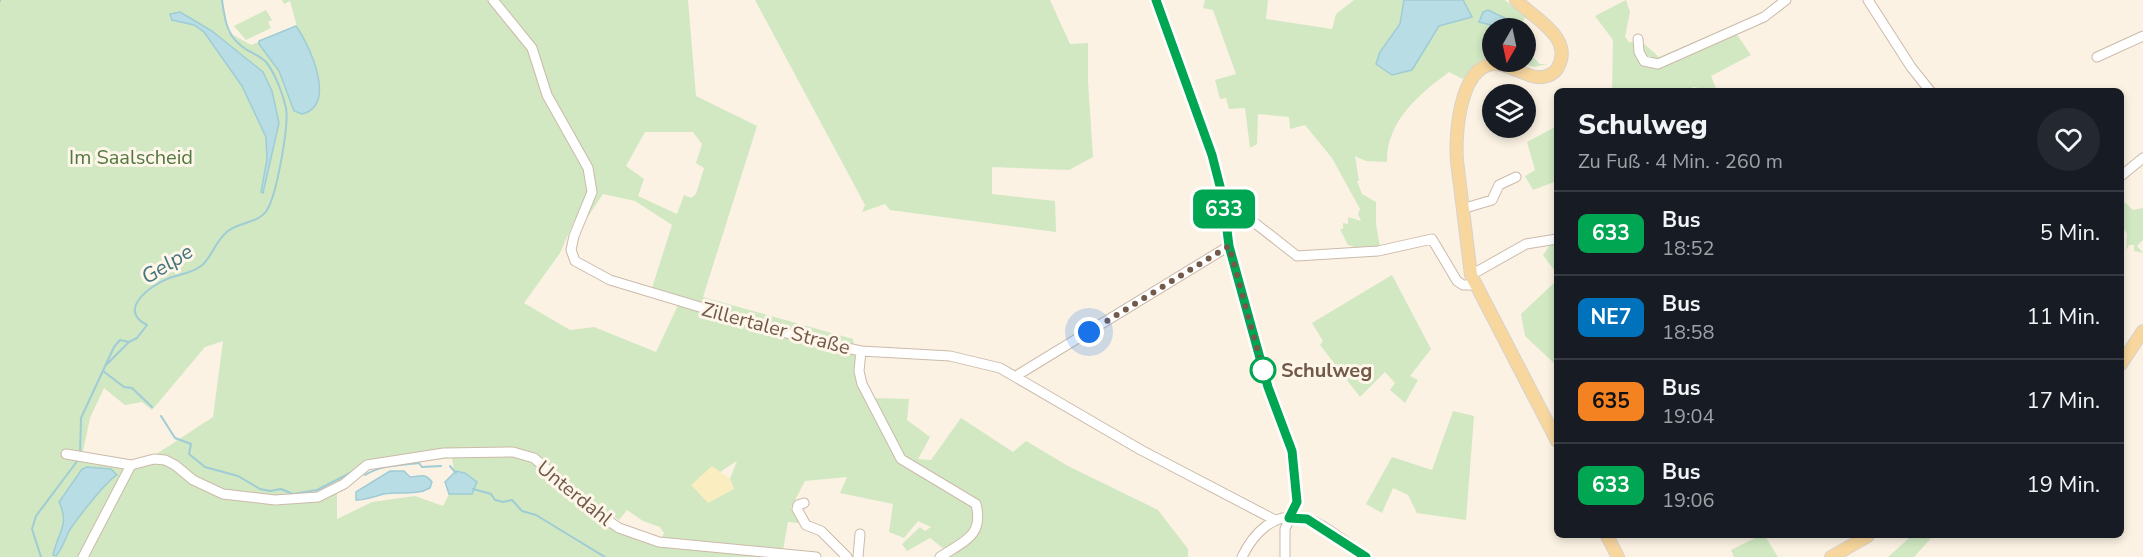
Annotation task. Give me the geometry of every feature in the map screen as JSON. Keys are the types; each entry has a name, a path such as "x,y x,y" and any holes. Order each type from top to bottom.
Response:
{"main road":[{"path":"1516,0 1552,30 1558,39 1561,57 1557,69 1545,77 1537,77 1494,64 1478,70 1469,82 1456,143 1462,209 1473,280 1554,435"},
{"path":"2124,360 2143,331"},
{"path":"1607,538 1618,557"},
{"path":"1831,557 1864,538"}],"street":[{"name":"Zillertaler Straße","path":"493,0 532,48 547,95 588,168 592,192 574,236 571,250 575,261 621,284 810,340 861,351 950,356 1000,368 1141,450 1275,520"},
{"path":"1156,0 1205,132 1223,198 1229,246 1268,387 1292,451 1297,502 1285,529 1285,557"},
{"path":"1638,39 1639,52 1644,61 1658,64 1764,17 1785,0"},
{"path":"1868,0 1911,68 1928,88"},
{"path":"2097,57 2143,36"},
{"path":"2124,174 2143,158"},
{"path":"1462,209 1492,200 1499,185 1516,177"},
{"path":"1223,198 1297,256 1378,251 1432,239 1457,281 1463,285 1526,244 1554,239"},
{"path":"1016,376 1229,246"},
{"path":"861,351 859,371 862,384 901,459 976,504 980,519 974,533 940,557"},
{"name":"Unterdahl","path":"130,465 154,459 165,460 193,480 223,494 255,500 299,500 318,497 333,491 367,465 444,453 513,452 534,458 600,515 639,537 659,542 816,557"},
{"path":"66,454 130,465 83,557"},
{"path":"804,503 798,505 797,509 804,523 821,531 847,557"},
{"path":"1242,557 1255,535 1275,520 1289,518 1307,519 1366,557"},
{"path":"858,557 860,534"}],"green space":[{"name":"Im Saalscheid","path":"0,0 222,0 228,32 251,45 297,27 290,1 284,4 282,0 688,0 696,96 757,126 703,297 853,339 862,394 871,398 909,399 907,420 930,437 918,459 931,460 961,418 1013,452 1026,441 1068,466 1158,510 1188,549 1188,557 943,557 977,535 944,549 930,538 907,551 902,544 920,527 925,531 931,527 918,521 904,538 889,532 893,504 840,493 847,477 805,481 791,508 799,519 798,523 788,522 783,550 778,557 0,557","holes":["645,132 693,132 702,144 696,163 704,168 696,194 691,198 684,195 677,214 638,196 644,179 626,166","603,194 635,201 672,225 652,288 681,299 656,352 594,327 570,330 524,303 560,253 575,219 587,218","223,341 213,417 132,470 81,461 90,418 104,388 125,405 142,402 152,410 205,347","452,458 454,470 465,472 477,482 472,494 449,494 443,506 415,496 372,502 337,519 337,488 370,468","737,461 730,479 734,489 720,472","582,496 619,520 627,510 643,521 660,527 664,533 660,543 619,528"]},
{"path":"755,0 1050,0 1070,44 1088,43 1093,157 1069,170 992,167 992,194 1055,201 1056,232 890,210 885,204 862,212 865,205"},
{"path":"1205,0 1268,0 1266,19 1332,29 1336,14 1354,0 1505,0 1526,17 1482,18 1482,60 1463,79 1449,72 1406,110 1392,134 1387,162 1366,161 1355,156 1359,181 1357,181 1362,194 1376,202 1376,224 1380,247 1361,249 1348,245 1340,229 1343,229 1343,223 1348,224 1348,217 1361,221 1358,214 1360,209 1332,158 1305,125 1290,129 1289,117 1258,114 1257,144 1250,148 1245,108 1229,109 1226,98 1220,99 1215,80 1236,74 1213,10 1203,8"},
{"path":"1626,0 1630,12 1625,37 1629,42 1643,43 1659,57 1731,26 1751,55 1711,76 1716,88 1612,88 1613,40 1595,16"},
{"path":"266,10 272,20 268,22 271,28 246,40 234,26"},
{"path":"1536,60 1540,64 1547,64 1536,67"},
{"path":"1554,128 1554,182 1533,190 1525,176 1535,170 1527,142"},
{"path":"2124,202 2133,210 2143,208 2143,240 2137,246 2143,253 2134,251 2134,245 2129,245 2126,250 2127,234 2124,229"},
{"path":"1554,239 1554,270 1543,255"},
{"path":"1392,275 1431,349 1410,376 1418,380 1405,403 1390,390 1395,383 1385,372 1360,397 1320,345 1323,341 1312,323"},
{"path":"1554,283 1554,363 1525,336 1521,314"},
{"path":"1453,411 1474,416 1466,520 1417,513 1408,495 1393,488 1382,513 1366,504 1392,457 1432,470"},
{"path":"1755,538 1766,538 1778,557 1734,557 1731,550"},
{"path":"1931,538 1914,557 1888,557 1908,539"}],"sand":[{"path":"712,466 730,479 734,489 708,503 691,485"}],"water":[{"path":"1404,0 1463,0 1472,17 1439,26 1412,70 1392,75 1376,64 1380,52 1400,24"},
{"path":"1488,10 1505,18 1482,18 1482,23 1479,22 1483,12"},
{"path":"180,12 212,31 263,72 272,91 279,123 263,193 261,192 267,159 266,137 242,86 204,32 194,25 172,20 170,14"},
{"path":"296,26 313,59 319,87 318,99 313,108 302,114 294,111 279,71 259,44 259,41"},
{"path":"87,467 111,469 117,475 85,510 69,531 56,556 53,555 63,523 59,502 82,469"},
{"path":"390,471 404,471 410,477 427,477 432,482 430,488 414,493 390,493 356,500 356,492"},
{"path":"456,471 465,473 477,482 472,494 449,494 445,482"}],"waterway":[{"name":"Gelpe","path":"80,454 81,418 114,347 120,340 129,342 137,338 147,325 139,319 135,312 139,299 160,282 201,266 228,231 264,214 275,190 286,129 285,102 266,62 240,45 231,35 222,0"},
{"path":"106,365 129,342"},
{"path":"103,371 124,387 132,388 152,407"},
{"path":"161,416 175,438 191,444 189,454 205,467 238,476 260,489 270,491 281,489 293,494 317,490 354,471"},
{"name":"Gelpe","path":"41,557 32,529 36,516 78,460"},
{"path":"365,475 384,467 398,465 419,463 422,467 441,466"},
{"path":"450,466 456,473"},
{"path":"473,489 491,494 495,500 503,502 512,500 522,511 536,515 605,557"}],"bus line":[{"name":"633","path":"1156,0 1212,155 1223,198 1229,246 1268,387 1292,451 1296,472 1297,502 1289,518 1307,519 1366,557"}],"place":[{"name":"Schulweg","path":"1263,370"}],"route":[{"path":"1089,332 1229,246 1263,370"}]}
